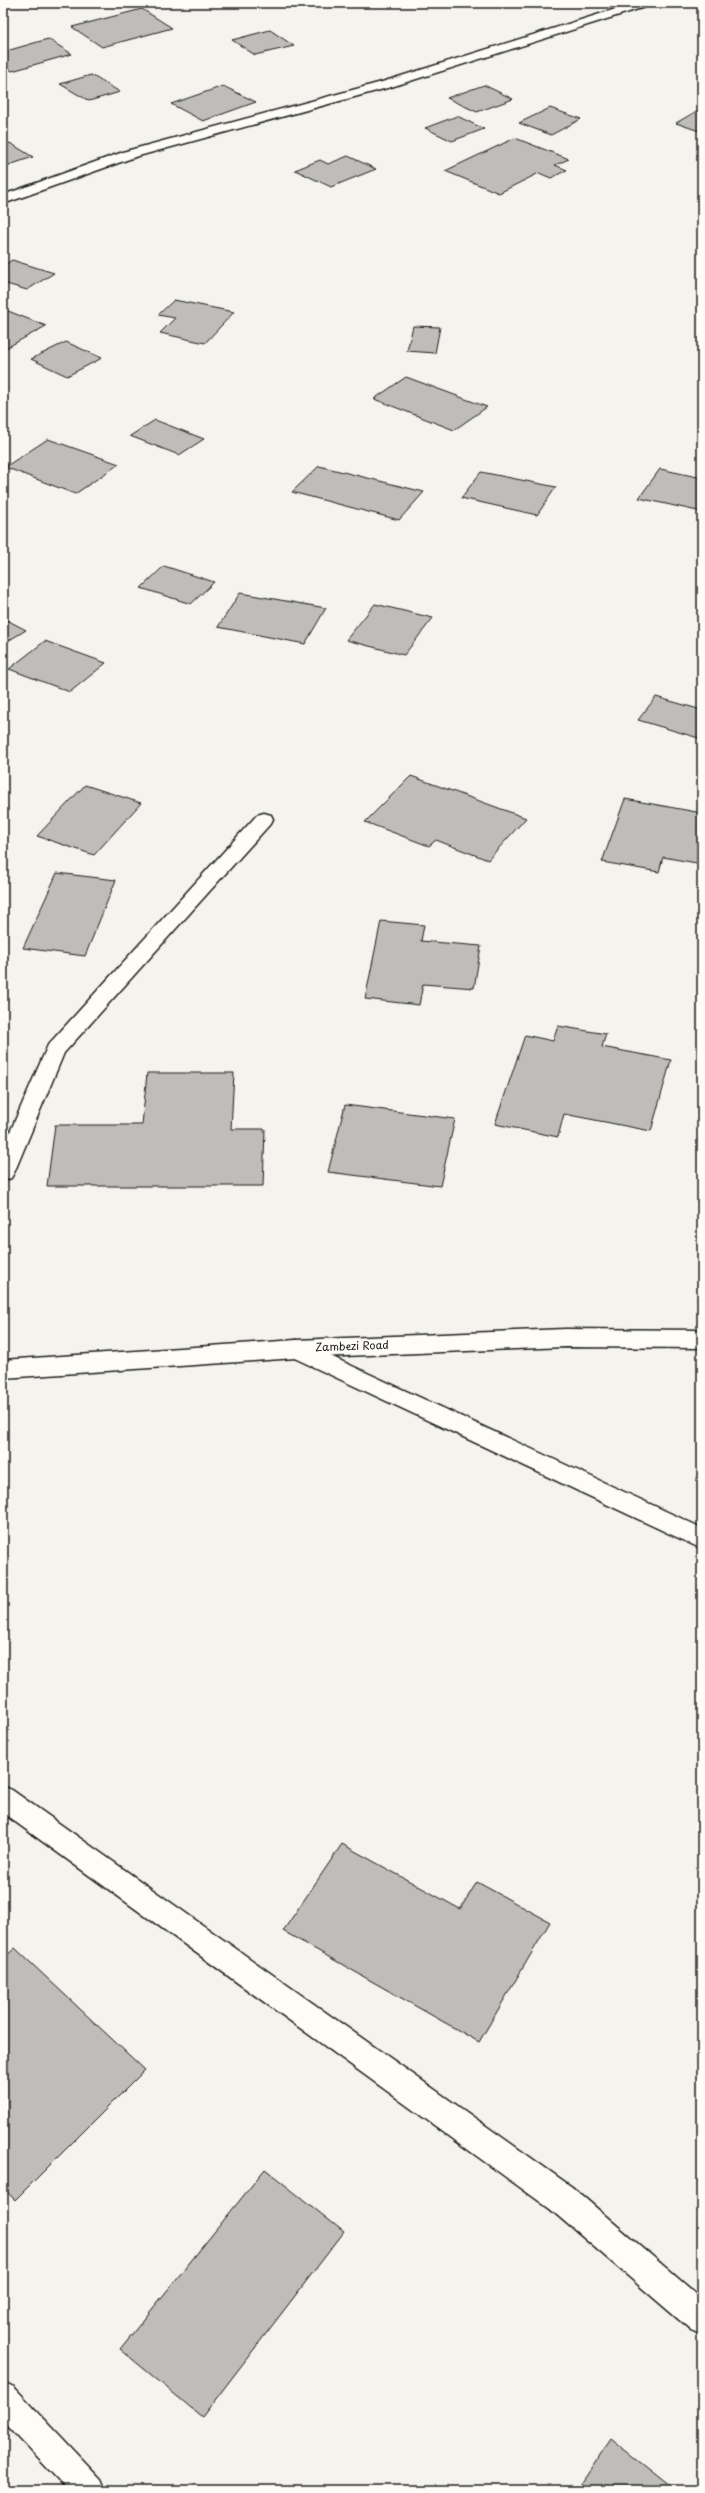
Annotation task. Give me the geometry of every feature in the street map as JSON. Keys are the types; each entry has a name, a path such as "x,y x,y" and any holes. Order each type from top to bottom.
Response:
{"street":[{"path":"3,200 64,175 174,142 430,73 647,3"},
{"path":"3,1173 55,1050 264,818"},
{"name":"Zambezi Road","path":"3,1369 296,1348 565,1338 702,1339"},
{"path":"296,1348 702,1539"},
{"path":"3,1798 561,2198 702,2319"},
{"path":"3,2398 90,2490"}],"building":[{"path":"142,9 172,28 102,47 72,27"},
{"path":"270,30 294,46 255,55 232,40"},
{"path":"48,39 72,54 12,71 3,65 3,52"},
{"path":"91,75 120,92 89,101 60,84"},
{"path":"484,85 513,99 477,112 447,98"},
{"path":"223,86 256,102 203,121 171,104"},
{"path":"550,108 581,119 551,135 519,123"},
{"path":"702,108 702,132 676,123"},
{"path":"457,116 484,129 452,141 425,128"},
{"path":"515,138 569,159 555,165 567,170 551,178 539,173 499,193 445,171"},
{"path":"10,143 33,157 3,167 3,145"},
{"path":"348,156 376,169 331,187 295,170 320,160 328,164"},
{"path":"12,260 54,273 27,290 3,283 3,266"},
{"path":"174,300 234,312 205,343 160,333 175,318 158,315"},
{"path":"3,309 46,326 6,348 3,347"},
{"path":"413,326 440,327 435,353 407,351"},
{"path":"66,342 102,358 67,376 31,359"},
{"path":"406,377 487,407 454,430 374,399"},
{"path":"155,420 204,439 179,455 130,436"},
{"path":"48,439 119,464 75,494 5,467"},
{"path":"319,466 424,492 399,520 292,492"},
{"path":"660,469 702,478 702,512 639,498"},
{"path":"481,472 556,487 537,515 461,498"},
{"path":"164,566 214,582 191,604 141,588"},
{"path":"240,593 326,608 305,644 218,627"},
{"path":"375,604 433,618 404,655 346,640"},
{"path":"3,618 26,630 3,644"},
{"path":"45,641 106,663 70,692 9,669"},
{"path":"656,697 702,710 702,739 638,720"},
{"path":"411,776 526,818 488,860 436,840 429,846 365,822"},
{"path":"85,785 141,803 94,855 37,836"},
{"path":"625,799 702,813 702,864 663,857 659,872 602,862"},
{"path":"57,873 116,880 85,956 23,948"},
{"path":"381,921 424,925 421,941 481,946 474,988 423,984 419,1005 365,999"},
{"path":"558,1026 606,1034 602,1047 671,1060 651,1131 564,1114 558,1137 495,1124 525,1035 553,1041"},
{"path":"147,1073 234,1073 231,1129 265,1129 263,1186 47,1186 55,1125 142,1125"},
{"path":"345,1105 455,1119 440,1186 328,1172"},
{"path":"342,1844 460,1909 477,1882 550,1922 479,2042 283,1931"},
{"path":"15,1948 145,2070 15,2200 3,2188 3,1959"},
{"path":"265,2169 344,2232 202,2417 120,2349"},
{"path":"611,2439 675,2490 577,2490"}]}
